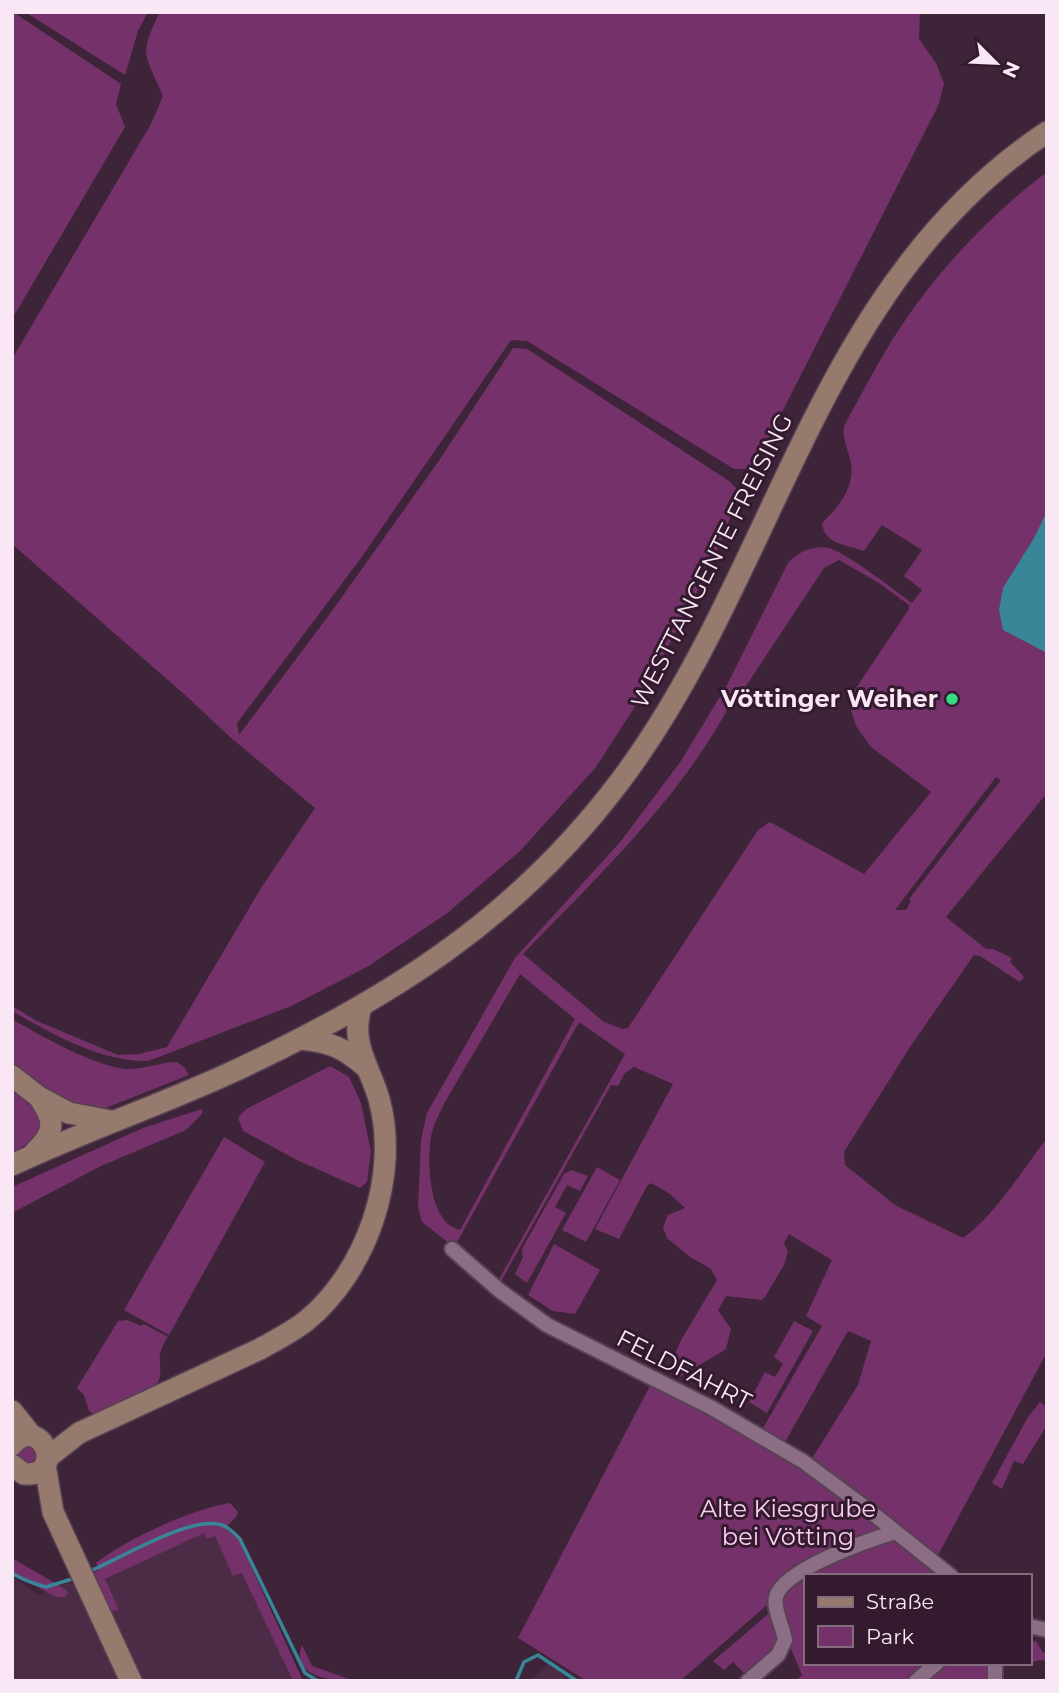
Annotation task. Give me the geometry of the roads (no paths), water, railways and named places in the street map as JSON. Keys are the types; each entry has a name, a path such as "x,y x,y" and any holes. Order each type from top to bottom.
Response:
{"main road":[{"name":"WESTTANGENTE FREISING","path":"12,1165 227,1074 361,1007 449,951 522,891 588,821 647,744 701,652 805,434 874,310 944,219 981,183 1047,132"},
{"path":"41,1450 281,1337 306,1321 344,1280 371,1222 383,1166 383,1121 379,1100 357,1040 357,1020 361,1007"},
{"path":"301,1039 323,1041 340,1047 367,1068"},
{"path":"12,1076 39,1097 69,1113 111,1121"},
{"path":"33,1155 48,1137 52,1124 49,1112 39,1097"},
{"path":"12,1411 41,1450 53,1512 131,1681"},
{"path":"12,1444 21,1437 41,1450"},
{"path":"18,1470 36,1473 41,1450"},
{"path":"18,1470 53,1512"}],"street":[{"name":"FELDFAHRT","path":"452,1249 499,1290 547,1325 726,1415 824,1476 948,1574"},
{"path":"748,1681 778,1655 785,1640 776,1605 776,1595 780,1588 837,1552 895,1532"},
{"path":"916,1681 935,1665"}],"water":[{"path":"1047,511 1047,653 1003,630 999,610 1003,588 1034,538"}],"waterway":[{"path":"88,1572 174,1532 208,1524 225,1526 240,1539 305,1673 318,1681"},
{"path":"12,1573 46,1587 75,1578"},
{"path":"516,1681 524,1662 538,1655 577,1681"}],"place":[{"name":"Vöttinger Weiher","path":"952,699"}],"park label":[{"name":"Alte Kiesgrube bei Vötting","path":"788,1523"}]}
